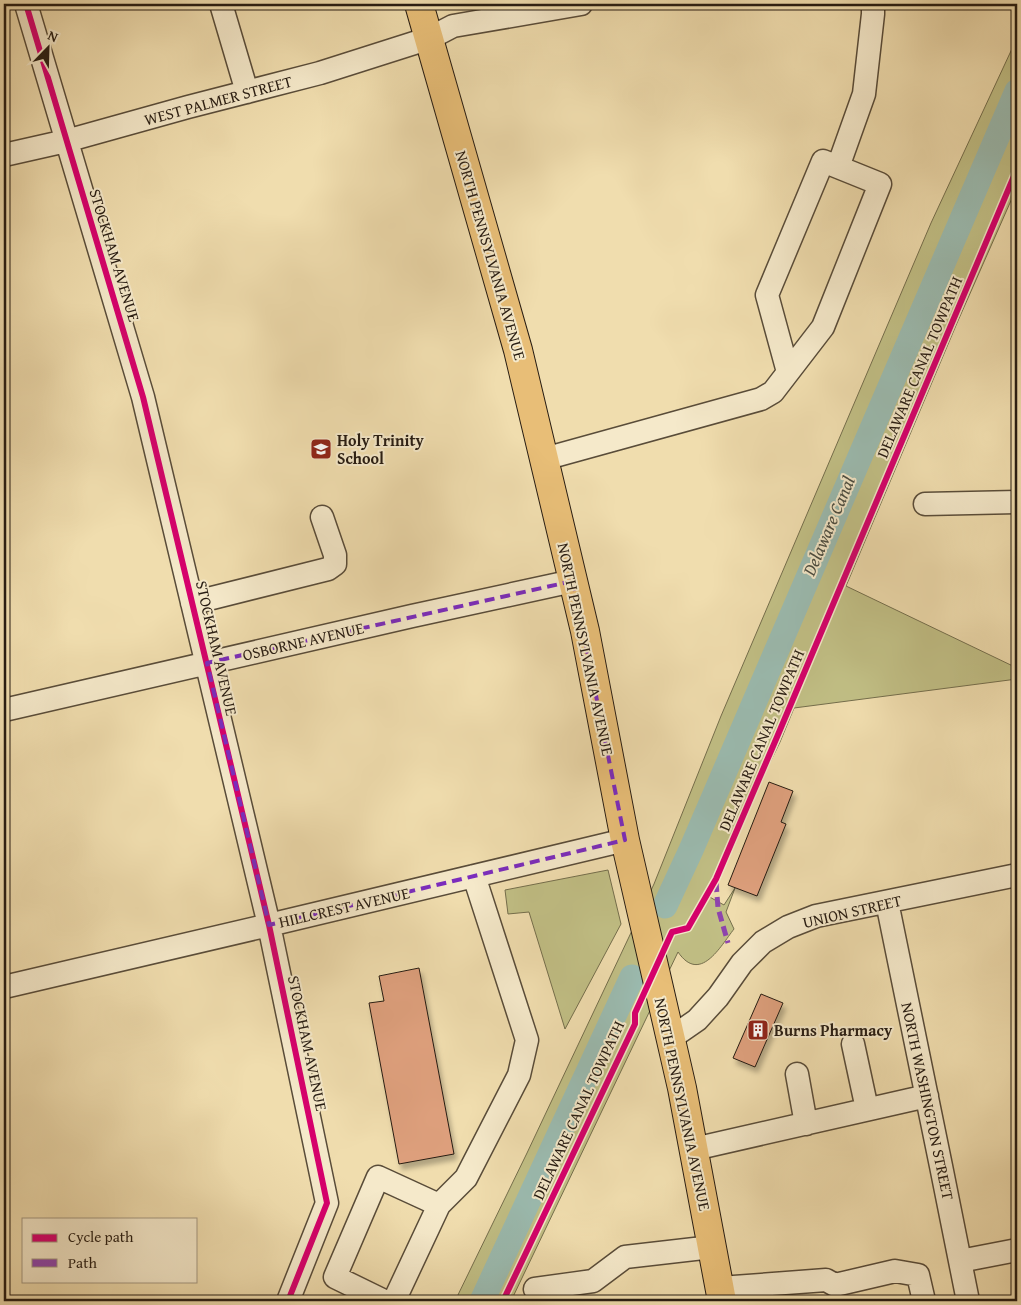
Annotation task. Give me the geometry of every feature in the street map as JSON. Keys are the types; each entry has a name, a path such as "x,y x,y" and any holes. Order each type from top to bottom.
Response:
{"main road":[{"name":"NORTH PENNSYLVANIA AVENUE","path":"420,4 518,350 585,631 625,840 682,1088 721,1294"}],"street":[{"name":"STOCKHAM AVENUE","path":"26,4 143,397 269,925 327,1203 288,1301"},
{"path":"221,4 247,92"},
{"name":"WEST PALMER STREET","path":"4,155 66,141 188,107 320,74 430,38 453,26 581,4"},
{"path":"838,167 864,94 873,14 872,4"},
{"path":"544,459 760,399 773,392 823,327 880,184 823,161 767,295 788,372"},
{"path":"925,504 1017,502"},
{"path":"192,603 328,569 335,564 335,555 322,517"},
{"name":"OSBORNE AVENUE","path":"4,710 573,581"},
{"name":"HILLCREST AVENUE","path":"4,987 625,840"},
{"name":"UNION STREET","path":"671,1038 697,1020 718,996 742,963 763,942 788,927 816,916 1017,875"},
{"path":"394,1301 439,1205 466,1178 519,1074 527,1040 474,876"},
{"name":"NORTH WASHINGTON STREET","path":"887,902 968,1301"},
{"path":"853,1044 867,1109"},
{"path":"797,1074 806,1124"},
{"path":"694,1149 927,1096"},
{"path":"384,1301 334,1277 378,1177 439,1205"},
{"path":"535,1289 593,1281 625,1257 712,1247"},
{"path":"960,1261 1017,1250"},
{"path":"721,1294 826,1280 835,1285 895,1271 918,1275 924,1301"}],"highlighted area":[{"path":"573,581 625,840 269,925 207,663"}],"shaded area":[{"path":"1017,38 1017,187 957,323 846,586 1017,668 1017,679 794,708 780,742 706,895 724,905 735,888 726,912 734,929 716,953 702,964 686,961 678,952 511,1301 455,1301 654,884 721,716 931,223"},
{"path":"608,870 621,924 565,1029 529,912 508,914 505,890"}],"building":[{"path":"769,782 793,791 781,822 786,824 757,896 728,885"},
{"path":"419,968 454,1154 399,1164 369,1003 384,1001 379,976"},
{"name":"Burns Pharmacy","path":"761,994 783,1003 755,1067 733,1058"}],"waterway":[{"name":"Delaware Canal","path":"665,906 691,850 1017,91"},
{"name":"Delaware Canal","path":"482,1301 632,977"}],"marked path":[{"path":"716,882 718,908 728,943"}],"cycle path":[{"path":"26,4 143,397 269,925 327,1203 288,1301"},
{"name":"DELAWARE CANAL TOWPATH","path":"503,1301 635,1024 635,1013 672,932 688,928 716,879 1017,169"}],"place":[{"name":"Holy Trinity School","path":"321,449"},
{"name":"Burns Pharmacy","path":"758,1030"}]}
